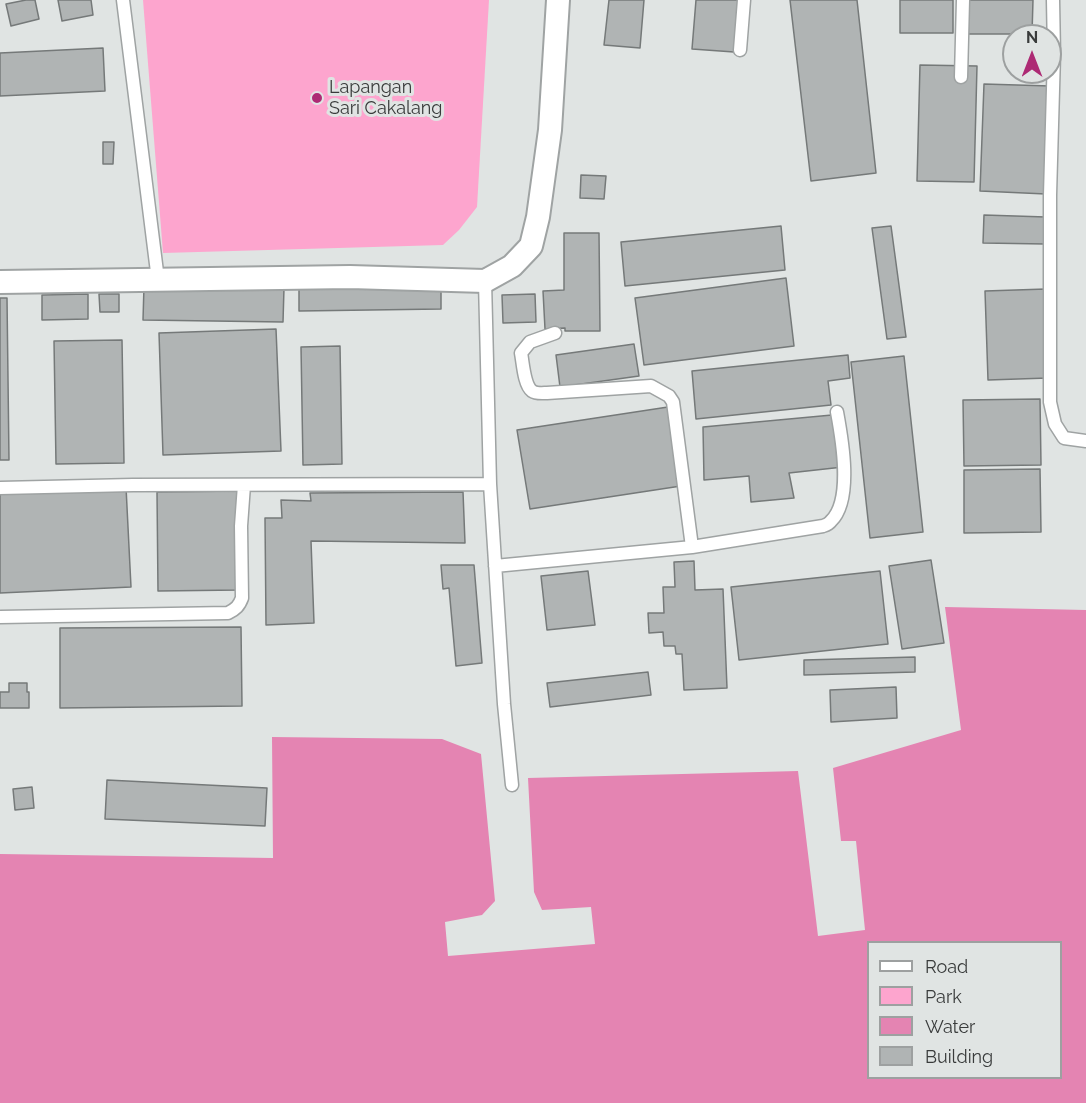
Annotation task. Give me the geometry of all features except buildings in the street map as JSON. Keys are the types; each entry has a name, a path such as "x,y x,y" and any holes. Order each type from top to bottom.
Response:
{"street":[{"path":"0,282 350,277 485,281 512,266 531,246 538,217 550,130 558,0"}],"lane":[{"path":"123,0 158,280"},
{"path":"740,50 744,0"},
{"path":"961,77 963,0"},
{"path":"1053,0 1050,402 1055,424 1064,438 1086,441"},
{"path":"485,281 490,484 504,704 512,785"},
{"path":"555,333 530,342 521,353 526,383 531,391 547,393 651,386 669,396 673,402 692,547"},
{"path":"495,566 692,547 823,526 831,521 842,498 843,444 837,412"},
{"path":"0,488 133,485 490,484"},
{"path":"0,617 228,613 236,609 242,598 241,525 244,485"}],"green space":[{"name":"Lapangan Sari Cakalang","path":"143,0 489,0 477,207 459,230 443,245 163,253"}],"water":[{"path":"945,607 1086,610 1086,1103 0,1103 0,854 273,858 272,737 442,739 481,754 495,901 482,915 445,922 448,956 595,944 591,907 542,910 534,892 528,778 798,771 818,936 865,930 856,841 841,841 833,768 961,730"}],"place":[{"name":"Lapangan Sari Cakalang","path":"317,98"}]}
